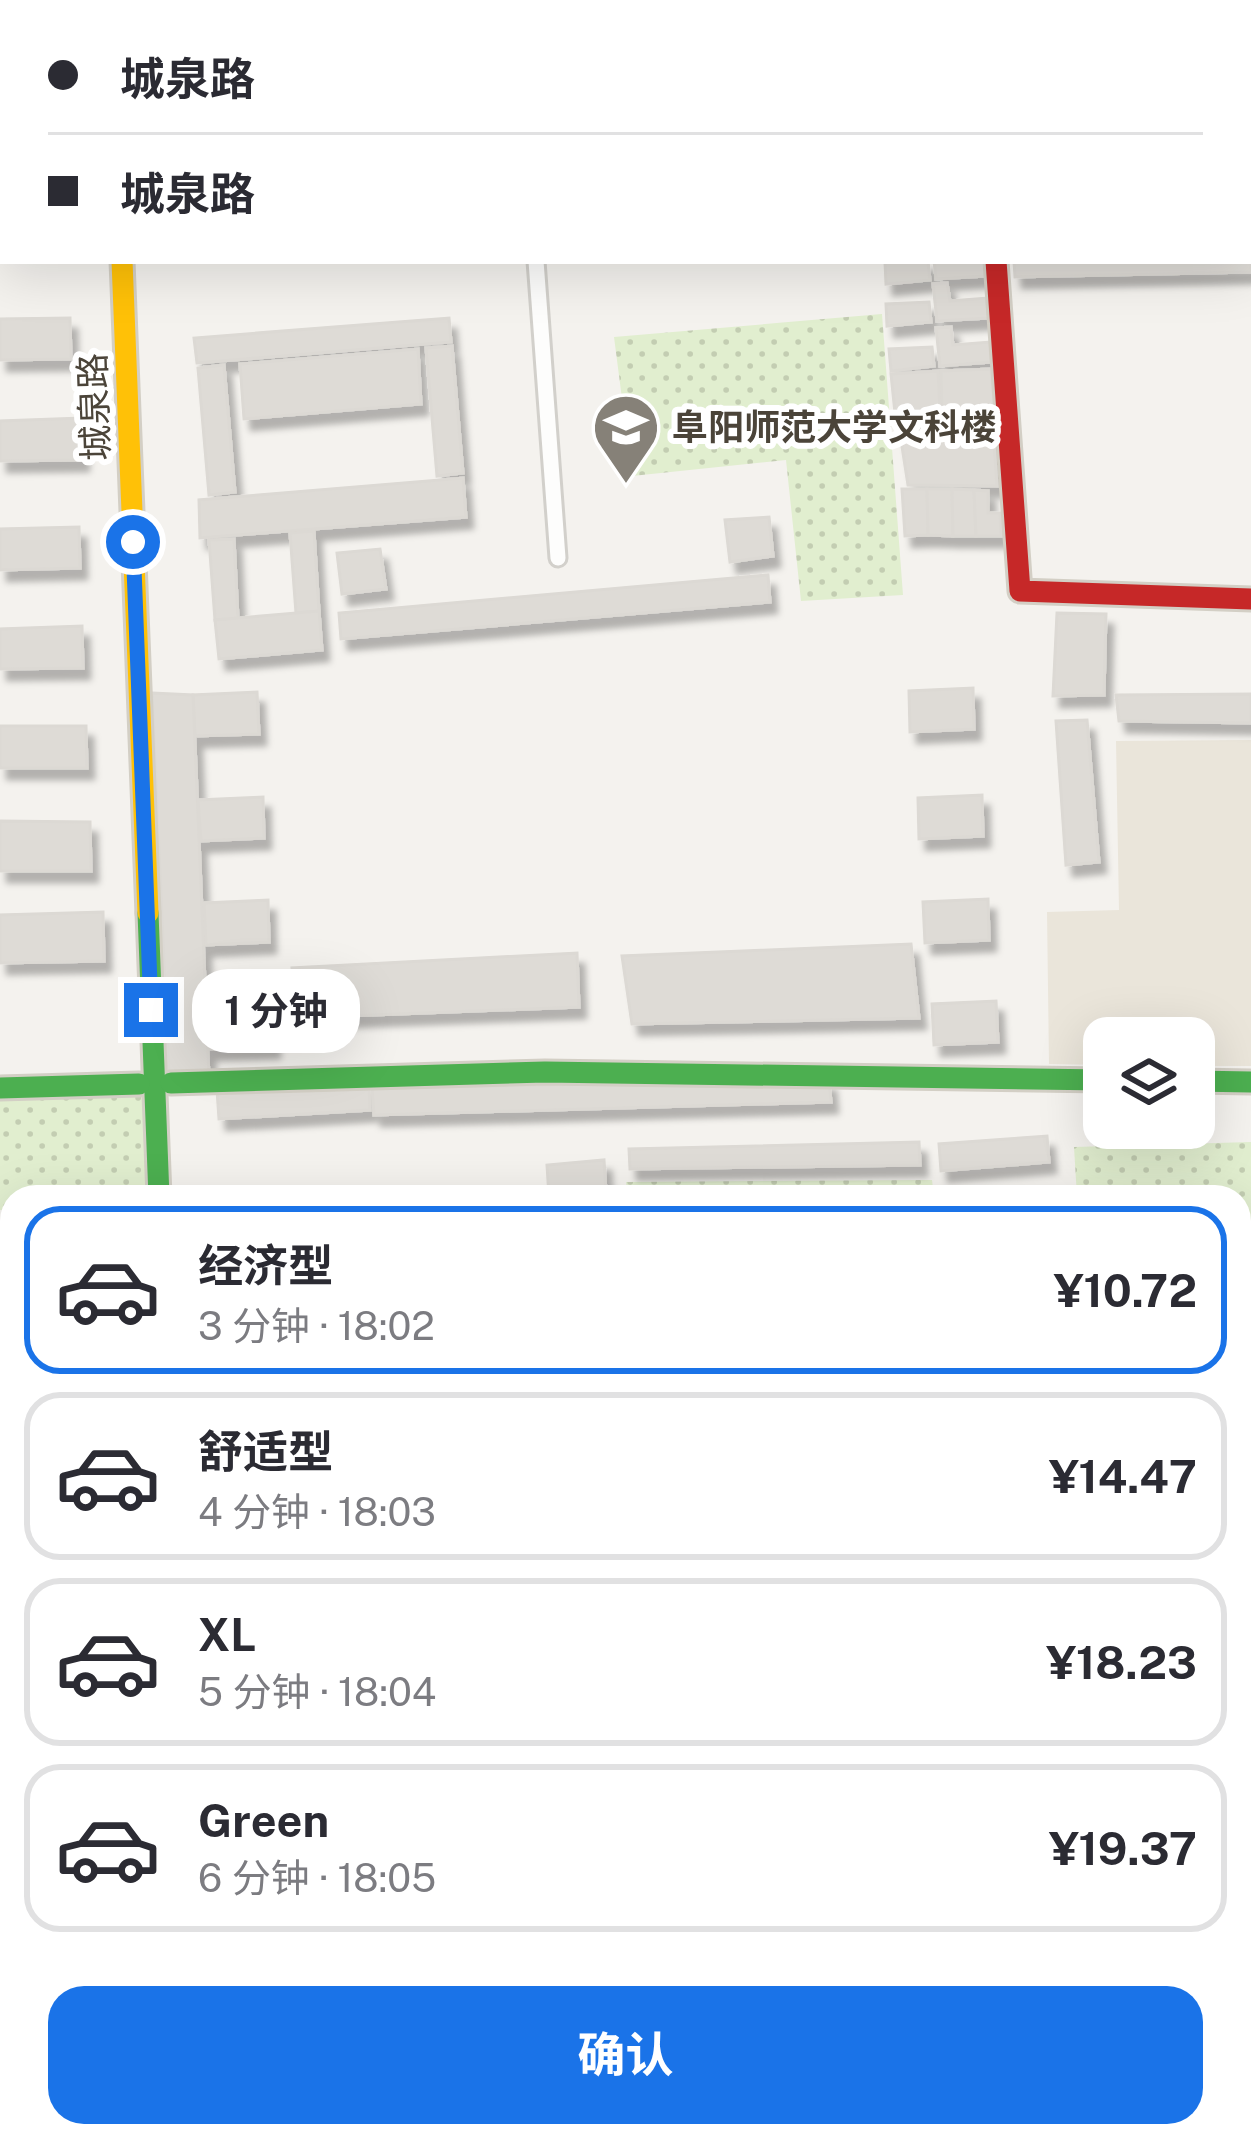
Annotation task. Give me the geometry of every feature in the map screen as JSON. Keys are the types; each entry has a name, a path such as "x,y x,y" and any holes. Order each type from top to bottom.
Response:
{"street":[{"name":"城泉路","path":"122,264 159,1185"},
{"path":"536,264 558,558"},
{"path":"996,264 1020,591 1251,599"},
{"path":"171,1083 545,1072 1083,1080"},
{"path":"1215,1081 1251,1082"},
{"path":"0,1088 140,1084"}],"shaded area":[{"path":"1251,740 1251,1066 1215,1066 1215,1017 1083,1017 1083,1065 1049,1064 1047,912 1119,910 1116,741"}],"green space":[{"path":"882,314 903,595 801,601 786,460 632,476 614,337"},
{"path":"147,1094 153,1185 0,1185 0,1097"},
{"path":"1251,1142 1251,1185 1076,1185 1074,1147 1215,1149 1215,1143"},
{"path":"932,1180 933,1185 626,1185"}],"building":[{"path":"885,264 928,264 930,280 886,284"},
{"path":"934,264 986,264 986,276 936,279"},
{"path":"1014,264 1251,264 1251,272 1015,277"},
{"path":"947,283 950,301 987,298 988,318 937,321 933,284"},
{"path":"929,302 931,322 887,326 886,304"},
{"path":"70,318 71,359 0,360 0,319"},
{"path":"449,318 451,342 197,363 194,338"},
{"path":"951,327 953,345 990,342 991,362 940,366 936,328"},
{"path":"452,346 463,473 437,476 426,348"},
{"path":"932,347 934,366 891,371 889,349"},
{"path":"418,349 421,404 244,419 240,364"},
{"path":"224,365 235,492 209,495 198,368"},
{"path":"991,369 994,406 942,410 941,371"},
{"path":"938,371 940,409 895,413 891,374"},
{"path":"992,414 997,486 908,485 898,421"},
{"path":"81,418 82,460 0,461 0,421"},
{"path":"463,478 466,517 200,538 199,500"},
{"path":"902,489 927,489 928,535 905,536"},
{"path":"927,489 952,489 953,536 928,535"},
{"path":"952,489 974,490 976,536 953,536"},
{"path":"974,490 988,491 988,513 1000,513 1001,536 976,536"},
{"path":"769,517 773,556 730,562 725,520"},
{"path":"79,527 80,568 0,570 0,529"},
{"path":"314,531 319,611 296,613 290,533"},
{"path":"234,539 238,618 215,620 209,540"},
{"path":"380,549 386,589 342,594 337,553"},
{"path":"768,575 770,602 341,639 339,613"},
{"path":"319,611 322,650 219,659 215,620"},
{"path":"1057,613 1106,614 1104,695 1053,696"},
{"path":"82,626 83,668 0,669 0,629"},
{"path":"973,688 974,729 910,732 909,691"},
{"path":"257,692 259,734 195,736 193,695"},
{"path":"152,693 193,695 209,1077 169,1077"},
{"path":"1251,694 1251,723 1119,721 1116,695"},
{"path":"1087,720 1099,862 1066,865 1056,721"},
{"path":"0,726 86,726 87,768 0,768"},
{"path":"982,795 983,836 919,839 918,798"},
{"path":"263,797 264,838 201,841 198,800"},
{"path":"0,821 90,822 91,871 0,871"},
{"path":"988,899 989,940 925,943 923,902"},
{"path":"268,900 269,942 206,945 204,903"},
{"path":"103,912 104,961 0,963 0,915"},
{"path":"911,944 919,1018 632,1024 622,956"},
{"path":"577,953 579,1007 296,1018 292,968"},
{"path":"996,1001 998,1042 934,1045 932,1004"},
{"path":"271,1005 273,1047 209,1049 207,1008"},
{"path":"829,1080 831,1102 374,1115 372,1088"},
{"path":"369,1084 370,1110 219,1119 217,1090"},
{"path":"1047,1136 1049,1162 941,1171 939,1144"},
{"path":"919,1142 920,1165 630,1169 629,1149"},
{"path":"604,1160 606,1185 548,1185 547,1165"}],"traffic: fast":[{"path":"148,913 159,1185"},
{"path":"171,1083 545,1072 1083,1080"},
{"path":"1215,1081 1251,1082"},
{"path":"0,1088 139,1084"}],"traffic: slow":[{"path":"122,264 148,913"}],"traffic: jam":[{"path":"996,264 1020,591 1251,599"}],"place":[{"name":"阜阳师范大学文科楼","path":"626,486"}],"route":[{"path":"133,542 151,1010"}]}
